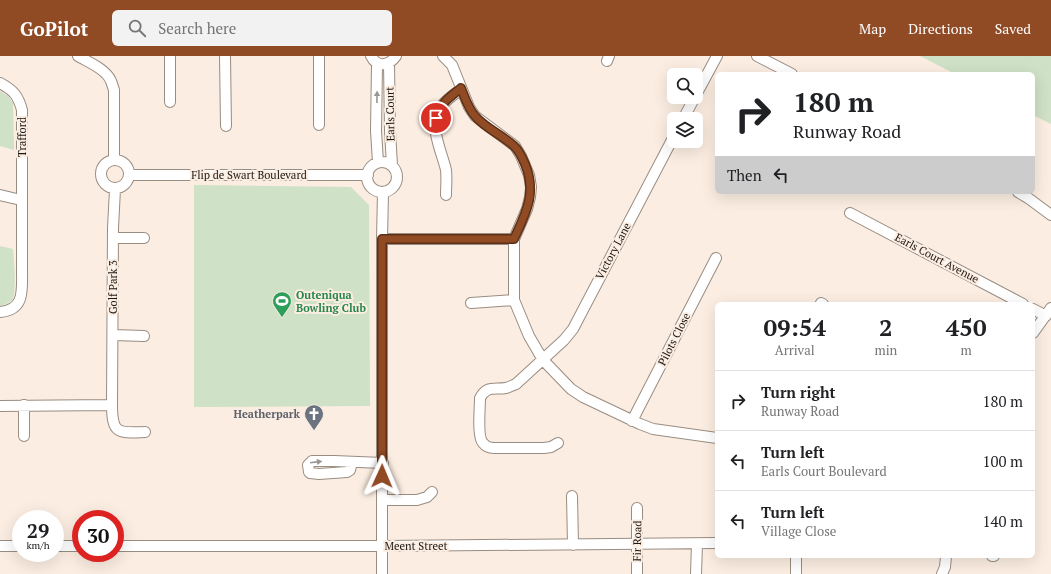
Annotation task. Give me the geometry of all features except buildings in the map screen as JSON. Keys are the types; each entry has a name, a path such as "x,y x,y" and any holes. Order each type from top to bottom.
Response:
{"street":[{"path":"78,56 102,70 111,81 114,90 114,160"},
{"path":"170,56 170,102"},
{"path":"225,56 226,126"},
{"path":"319,56 319,125"},
{"path":"443,56 452,64 468,107 475,116 515,146 529,175 530,197 527,210 514,239 514,300 529,336 544,360 571,389 583,397 632,421 653,429 715,438"},
{"path":"703,81 717,56"},
{"path":"757,56 788,72"},
{"path":"374,60 384,64 393,59"},
{"name":"Earls Court","path":"392,165 390,131 393,59"},
{"name":"Earls Court","path":"374,60 378,162"},
{"name":"Trafford","path":"0,83 10,88 17,96 22,110 22,292 20,300 15,307 9,311 0,312"},
{"path":"446,195 446,172 437,138 436,118 438,110 443,103 461,88"},
{"name":"Victory Lane","path":"558,443 551,447 544,448 488,447 482,443 480,437 480,398 486,390 492,388 507,388 516,384 544,360 573,329 668,148"},
{"path":"114,160 126,165 130,175 128,182 120,188 114,189 109,188 104,184 101,176 103,166 107,162 114,160"},
{"path":"378,162 385,162 392,165 396,171 397,178 395,184 384,192 374,189 368,180 371,167 378,162"},
{"name":"Flip de Swart Boulevard","path":"130,175 368,175"},
{"name":"Golf Park 3","path":"114,189 112,419 116,429 124,433 146,432"},
{"path":"382,574 382,239 384,192"},
{"path":"1021,194 1051,215"},
{"path":"0,195 21,200"},
{"name":"Earls Court Avenue","path":"850,213 1019,302"},
{"path":"113,238 144,238"},
{"path":"382,239 514,239"},
{"name":"Pilots Close","path":"632,421 716,258"},
{"path":"471,303 514,300"},
{"path":"1035,309 1048,312 1035,330"},
{"path":"113,336 144,336"},
{"path":"0,406 112,405"},
{"path":"24,406 24,436"},
{"path":"352,462 383,463"},
{"path":"382,500 417,500 428,497 432,492"},
{"path":"572,496 572,545"},
{"name":"Fir Road","path":"637,508 637,574"},
{"path":"696,574 697,544"},
{"name":"Meent Street","path":"124,546 715,544"},
{"path":"0,546 12,546"},
{"path":"796,558 796,574"},
{"path":"942,574 946,567 946,558"}],"green space":[{"path":"920,56 1051,56 1051,124 1035,116 1035,72 951,72"},
{"path":"0,91 8,96 13,103 14,150 0,146"},
{"name":"Outeniqua Bowling Club","path":"194,185 351,187 369,205 370,406 194,407"},
{"path":"0,246 13,249 15,284 14,296 12,300 0,306"}],"place":[{"name":"Outeniqua Bowling Club","path":"282,318"},
{"name":"Heatherpark","path":"314,431"}],"route":[{"path":"382,476 382,239 514,239 527,210 530,197 529,175 515,146 475,116 468,107 461,88 443,103 438,110 436,118"}]}
